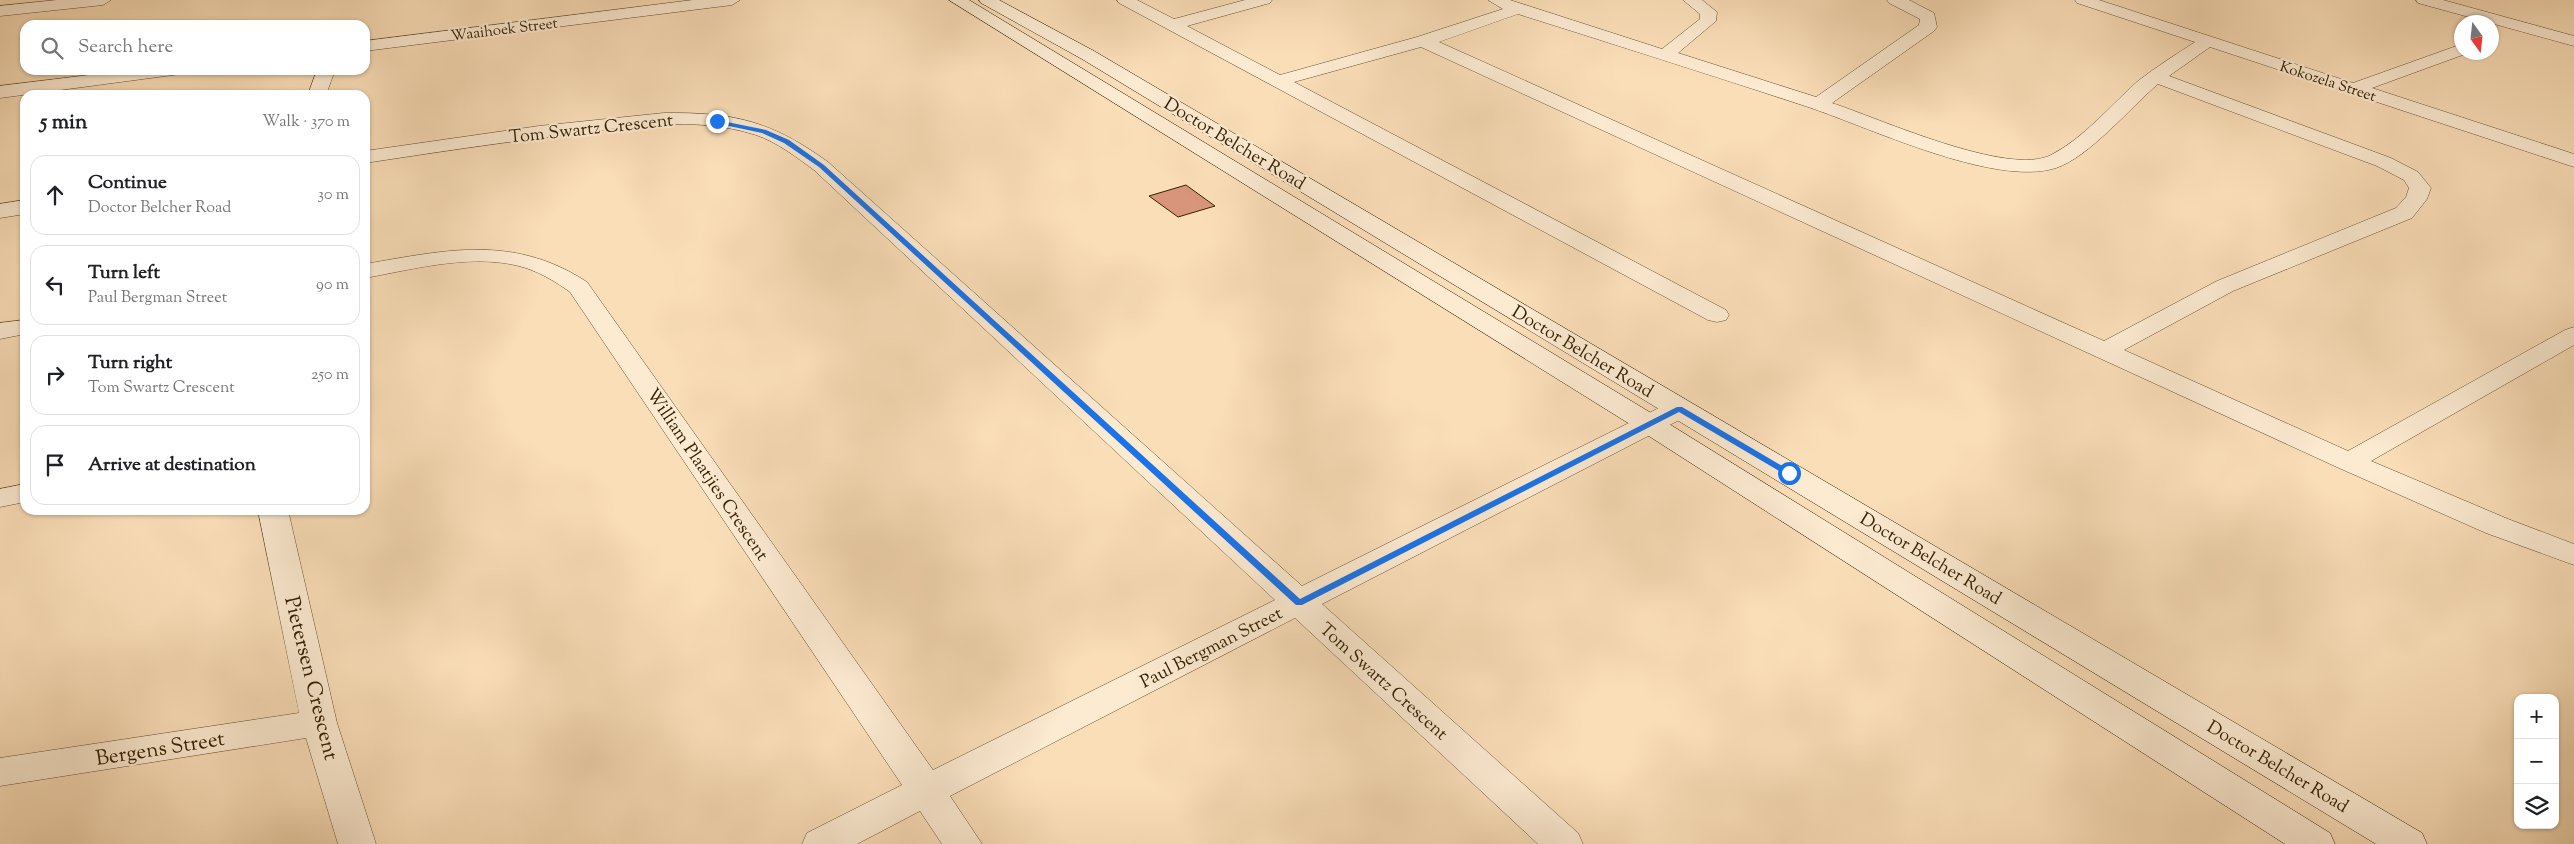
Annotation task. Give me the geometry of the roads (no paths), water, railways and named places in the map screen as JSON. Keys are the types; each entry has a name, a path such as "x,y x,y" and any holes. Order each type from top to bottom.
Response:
{"street":[{"path":"0,11 103,0"},
{"name":"Waaihoek Street","path":"370,45 675,3 732,0"},
{"name":"Doctor Belcher Road","path":"956,0 1650,425 2316,844"},
{"name":"Doctor Belcher Road","path":"987,0 1088,55 2408,844"},
{"path":"1125,0 1717,315"},
{"path":"1172,24 1264,0"},
{"path":"1496,0 1518,9 1818,104 1939,147 1990,162 2020,165 2050,163 2068,153 2155,77 2208,41"},
{"path":"1665,55 1708,21 1709,12 1690,0"},
{"path":"1818,104 1928,27 1928,17 1920,10 1895,0"},
{"name":"Kokozela Street","path":"2083,0 2574,161"},
{"path":"2424,0 2574,41"},
{"path":"1278,81 1422,41 1518,9"},
{"path":"2499,36 2523,27"},
{"path":"1422,41 2349,462 2497,526 2574,556"},
{"path":"2353,89 2454,52"},
{"path":"0,92 134,75"},
{"path":"319,90 324,75"},
{"path":"2104,351 2226,286 2404,213 2416,199 2420,188 2411,176 2384,162 2155,77"},
{"name":"Tom Swartz Crescent","path":"370,156 523,134 651,119 700,119 742,125 786,142 821,166 1564,844"},
{"path":"0,210 20,208"},
{"name":"William Plaatjies Crescent","path":"370,270 478,256 508,257 539,263 566,276 579,287 963,844"},
{"path":"0,331 20,328"},
{"path":"2349,462 2574,335"},
{"name":"Paul Bergman Street","path":"821,844 1679,409"},
{"path":"0,498 20,494"},
{"name":"Pietersen Crescent","path":"274,515 319,723 357,844"},
{"name":"Bergens Street","path":"0,772 319,723"}]}
